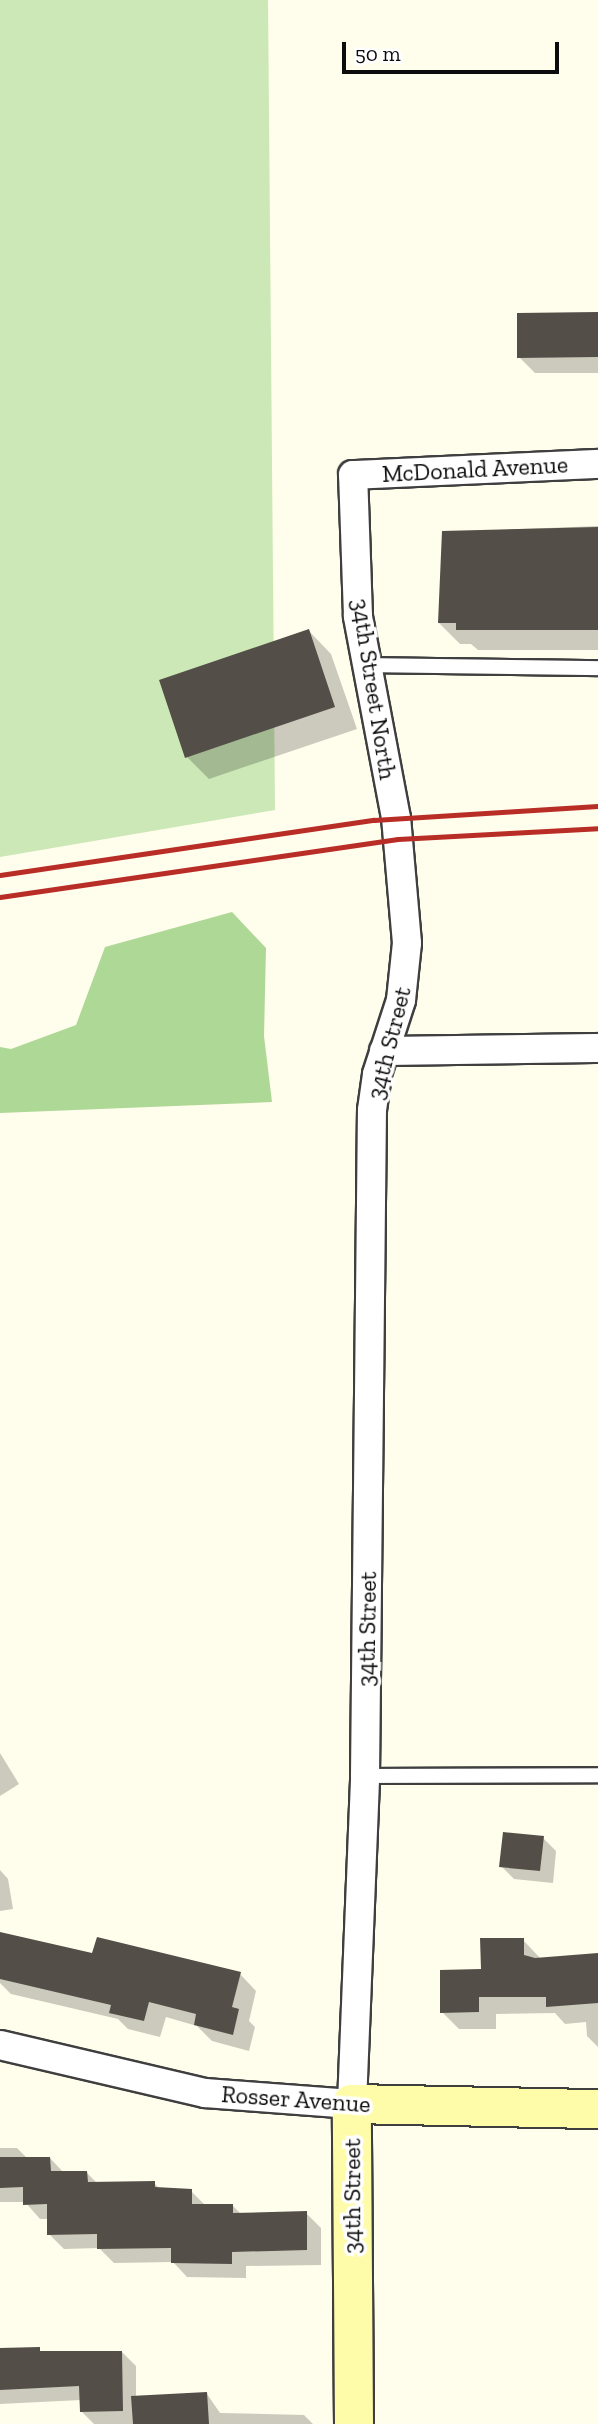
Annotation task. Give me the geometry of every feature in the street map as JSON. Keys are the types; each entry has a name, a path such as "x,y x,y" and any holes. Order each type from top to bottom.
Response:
{"street":[{"name":"McDonald Avenue","path":"353,475 598,464"},
{"name":"34th Street North","path":"353,475 358,616 397,828"},
{"name":"34th Street","path":"354,2424 352,2104 365,1776 373,1110 384,1051 405,978 407,943 397,828"},
{"path":"384,1051 598,1048"},
{"name":"Rosser Avenue","path":"0,2045 205,2092 352,2104 598,2109"}],"lane":[{"path":"369,665 598,668"},
{"path":"365,1776 598,1775"},
{"path":"598,2109 598,2129"}],"green space":[{"path":"0,0 268,0 275,810 0,857"},
{"path":"232,912 266,948 264,1036 272,1102 0,1113 0,1047 11,1049 76,1025 105,947"}],"building":[{"path":"598,312 598,357 517,358 517,313"},
{"path":"598,527 598,630 456,630 456,623 438,623 442,531"},
{"path":"309,629 335,707 185,758 159,680"},
{"path":"503,1832 544,1836 540,1871 499,1867"},
{"path":"0,1932 92,1953 97,1937 241,1972 232,2007 239,2009 233,2035 194,2025 196,2014 149,2002 144,2021 109,2013 111,2005 0,1979"},
{"path":"480,1938 524,1938 524,1955 535,1958 598,1953 598,2003 546,2007 546,1997 479,1997 479,2012 440,2013 440,1970 481,1969"},
{"path":"0,2157 50,2157 51,2171 87,2171 88,2182 155,2181 155,2187 192,2189 192,2204 233,2204 233,2213 307,2211 307,2250 232,2252 232,2264 171,2263 171,2248 97,2249 97,2234 47,2235 47,2204 23,2205 23,2187 0,2188"},
{"path":"40,2347 40,2351 122,2351 123,2411 80,2412 79,2386 0,2390 0,2348"},
{"path":"207,2392 209,2424 133,2424 131,2396"}],"railway":[{"path":"0,875 374,820 598,806"},
{"path":"0,897 398,839 598,828"}]}
